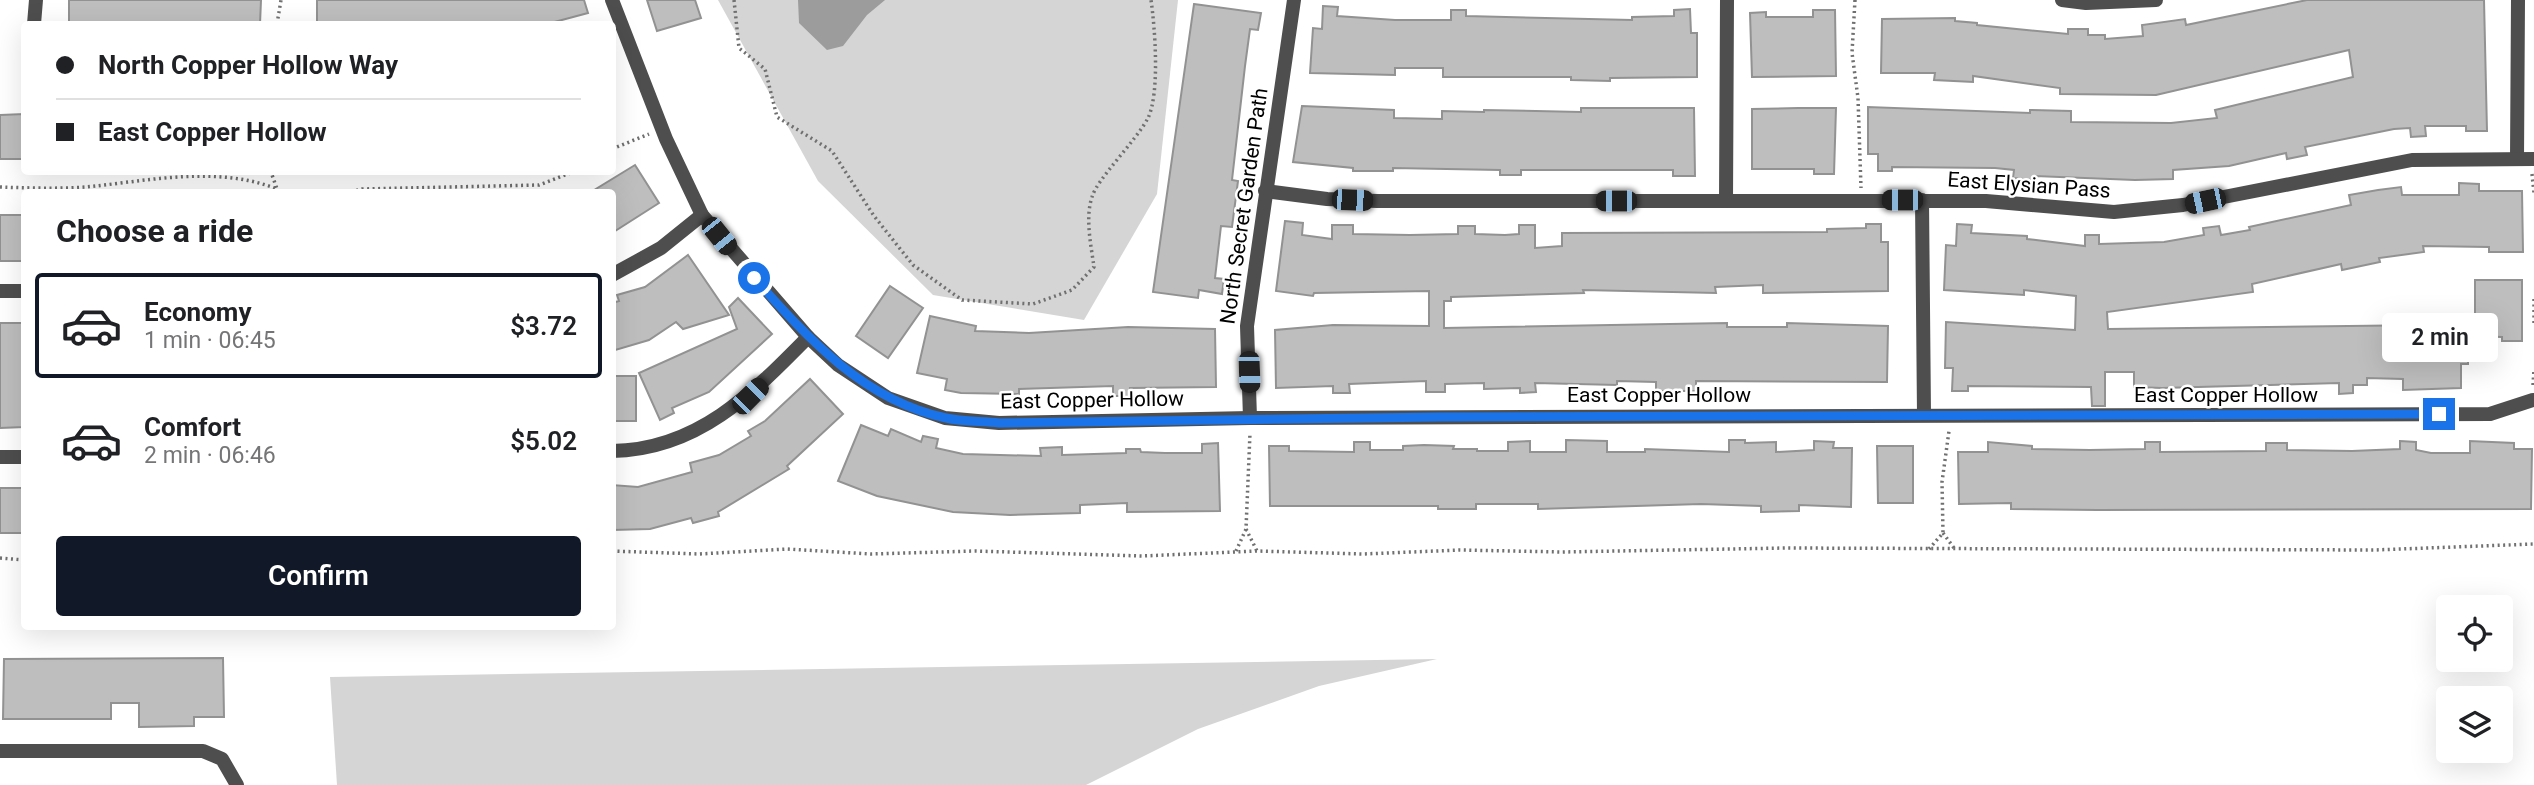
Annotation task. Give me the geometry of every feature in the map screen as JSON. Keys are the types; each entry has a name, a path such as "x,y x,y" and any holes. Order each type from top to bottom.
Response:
{"street":[{"path":"34,21 36,0"},
{"name":"East Copper Hollow","path":"612,0 616,21"},
{"name":"North Secret Garden Path","path":"1250,418 1247,326 1294,0"},
{"path":"1726,201 1727,0"},
{"path":"2062,0 2086,3 2156,0"},
{"path":"2517,159 2518,0"},
{"name":"East Copper Hollow","path":"617,30 702,215 808,337 838,365 888,398 946,418 999,423 1250,418 1924,414 2054,418 2490,414 2533,400"},
{"name":"East Elysian Pass","path":"1265,191 1327,199 1377,201 1986,201 2114,212 2183,205 2412,160 2534,159"},
{"path":"1923,200 1924,414"},
{"path":"616,273 661,248 702,215"},
{"path":"0,291 21,291"},
{"path":"616,452 677,440 720,418 750,396 808,337"},
{"path":"0,457 21,457"},
{"path":"0,751 203,751 222,759 237,785"}],"path":[{"path":"278,21 281,0"},
{"path":"734,0 739,48 765,69 777,117 832,151 874,216 914,265 962,300 1033,304 1072,290 1094,267 1089,227 1092,195 1149,115 1156,36 1151,0"},
{"path":"1854,0 1852,53 1858,97 1860,200"},
{"path":"616,147 662,128"},
{"path":"373,189 539,185 565,175"},
{"path":"0,187 85,187 129,180 231,177 260,182 274,189"},
{"path":"2534,299 2534,323"},
{"path":"1952,415 1942,482 1943,533 1955,549"},
{"path":"1236,551 1246,529 1250,418"},
{"path":"1246,529 1257,551"},
{"path":"1928,549 1943,533"},
{"path":"616,551 699,554 787,549 871,554 975,551 1142,556 1236,551 1363,554 1460,550 1562,552 1773,548 2411,550 2534,544"},
{"path":"0,558 21,560"}],"shaded area":[{"path":"718,0 1178,0 1157,194 1084,320 933,295 818,181"},
{"path":"798,0 885,0 867,15 843,46 827,50 799,23"},
{"path":"1437,659 1319,686 1198,729 1086,785 337,785 330,677"}],"building":[{"path":"69,0 261,0 260,21 69,21"},
{"path":"317,0 584,0 588,13 558,21 317,21"},
{"path":"647,0 695,0 701,18 657,31"},
{"path":"2307,0 2484,0 2487,131 2466,131 2466,126 2425,126 2426,136 2411,137 2410,128 2394,129 2305,147 2307,155 2287,159 2286,153 2229,166 2173,170 2173,179 2035,176 2035,180 2013,178 2014,170 1995,168 1892,167 1892,171 1878,171 1878,154 1868,154 1868,107 2030,113 2030,110 2071,111 2071,122 2171,123 2217,118 2215,110 2353,77 2349,50 2156,95 2060,94 2060,88 1973,76 1973,82 1934,80 1935,73 1881,73 1882,19 1955,18 1955,21 1977,25 2068,34 2068,29 2088,29 2088,35 2105,35 2105,39 2143,36 2142,25 2185,19 2186,25"},
{"path":"1194,4 1261,13 1258,30 1250,29 1232,180 1238,181 1232,227 1221,226 1215,278 1224,279 1222,294 1199,290 1198,298 1153,292"},
{"path":"1323,6 1338,7 1337,16 1395,20 1451,20 1451,10 1466,10 1466,16 1632,20 1632,17 1674,16 1674,10 1690,9 1691,33 1697,33 1697,77 1610,78 1610,81 1571,80 1571,77 1443,77 1443,68 1395,68 1395,75 1310,73 1313,28 1322,29"},
{"path":"1813,10 1835,10 1836,76 1752,77 1750,13 1766,12 1766,17 1813,17"},
{"path":"1302,106 1394,110 1394,118 1442,119 1442,111 1581,112 1581,108 1694,108 1695,176 1673,176 1673,170 1521,170 1521,175 1500,175 1500,170 1393,168 1393,171 1353,171 1353,168 1293,162"},
{"path":"1836,108 1834,174 1814,174 1814,169 1752,169 1752,109"},
{"path":"21,114 21,159 0,159 0,115"},
{"path":"635,165 659,203 616,230 616,189 596,189"},
{"path":"2459,183 2479,184 2479,191 2522,191 2523,252 2489,252 2489,247 2423,246 2424,252 2379,258 2380,262 2342,270 2341,264 2252,284 2253,292 2107,312 2108,329 2431,325 2432,320 2475,321 2475,280 2522,280 2522,341 2502,341 2502,337 2468,336 2468,364 2461,364 2461,388 2403,390 2403,379 2367,378 2367,385 2353,385 2353,393 2339,394 2339,383 2134,387 2134,372 2105,372 2105,406 2092,406 2091,387 1968,386 1968,391 1952,391 1953,368 1945,368 1946,322 2075,330 2076,296 2024,290 2024,295 1944,290 1946,245 1956,246 1957,224 1972,225 1971,233 2027,236 2027,239 2085,246 2085,235 2099,235 2099,244 2164,242 2204,235 2203,228 2219,226 2221,235 2250,230 2249,227 2351,205 2349,195 2378,190 2401,187 2402,195 2459,195"},
{"path":"0,215 21,215 21,261 0,261"},
{"path":"1285,221 1303,223 1302,235 1332,239 1332,225 1353,225 1353,234 1458,234 1458,226 1475,226 1475,234 1505,235 1519,234 1519,225 1535,225 1535,248 1562,246 1562,233 1827,232 1827,229 1866,228 1866,224 1881,224 1881,242 1888,242 1888,291 1763,293 1763,285 1715,287 1716,293 1583,290 1584,293 1451,297 1451,301 1444,301 1444,328 1727,323 1727,327 1787,327 1787,323 1888,326 1887,382 1696,381 1696,391 1656,391 1656,382 1617,381 1617,385 1535,383 1536,392 1520,393 1520,388 1484,389 1484,383 1445,384 1445,392 1426,392 1426,381 1349,384 1350,393 1333,393 1333,386 1276,388 1275,330 1333,325 1429,326 1429,291 1314,293 1313,296 1276,291"},
{"path":"688,255 729,315 683,329 676,322 649,340 616,350 616,302 619,301 617,295 645,287"},
{"path":"890,286 923,308 888,358 856,336"},
{"path":"738,298 772,334 709,392 672,408 674,413 660,420 639,373 737,329 729,307"},
{"path":"930,316 976,326 975,331 1029,333 1128,327 1215,329 1216,387 1130,388 1130,396 1113,396 1113,386 1019,389 1019,394 961,393 945,390 947,379 917,373"},
{"path":"0,323 21,323 21,427 0,428"},
{"path":"616,376 636,376 636,421 616,421"},
{"path":"810,379 843,414 787,466 789,469 718,512 719,516 693,523 691,518 650,529 616,530 616,485 638,487 692,472 690,463 719,455 751,436 748,431 765,421"},
{"path":"861,425 888,436 891,429 921,442 923,436 938,439 936,448 963,454 1041,456 1040,448 1062,447 1062,455 1126,453 1126,449 1140,449 1141,452 1202,453 1202,444 1218,443 1220,511 1127,512 1127,503 1080,505 1080,513 1010,515 953,512 877,496 838,481"},
{"path":"1566,440 1607,441 1607,452 1645,452 1645,449 1729,452 1729,440 1745,440 1745,443 1776,442 1776,452 1814,450 1814,441 1834,442 1833,448 1852,448 1851,507 1799,505 1799,511 1761,512 1761,506 1701,504 1538,509 1538,504 1476,504 1476,509 1438,509 1438,506 1270,506 1269,446 1289,446 1289,451 1354,452 1354,442 1370,442 1370,450 1403,450 1403,446 1424,445 1454,446 1453,449 1477,451 1508,451 1508,442 1530,441 1530,452 1566,452"},
{"path":"2400,441 2416,442 2416,450 2431,453 2470,453 2470,441 2514,443 2514,449 2532,449 2531,509 2097,510 2011,509 2011,503 1959,504 1958,452 1988,452 1988,442 2032,446 2032,449 2090,450 2145,449 2145,442 2160,442 2160,452 2266,451 2266,443 2287,443 2287,450 2400,449"},
{"path":"1877,446 1913,446 1913,503 1878,503"},
{"path":"0,488 21,488 21,533 0,533"},
{"path":"223,658 224,717 194,717 194,726 139,727 139,703 111,703 111,719 3,719 4,659"}],"route":[{"path":"754,278 808,337 838,365 888,398 946,418 999,423 1250,418 1924,414 2040,418 2439,414"}]}
